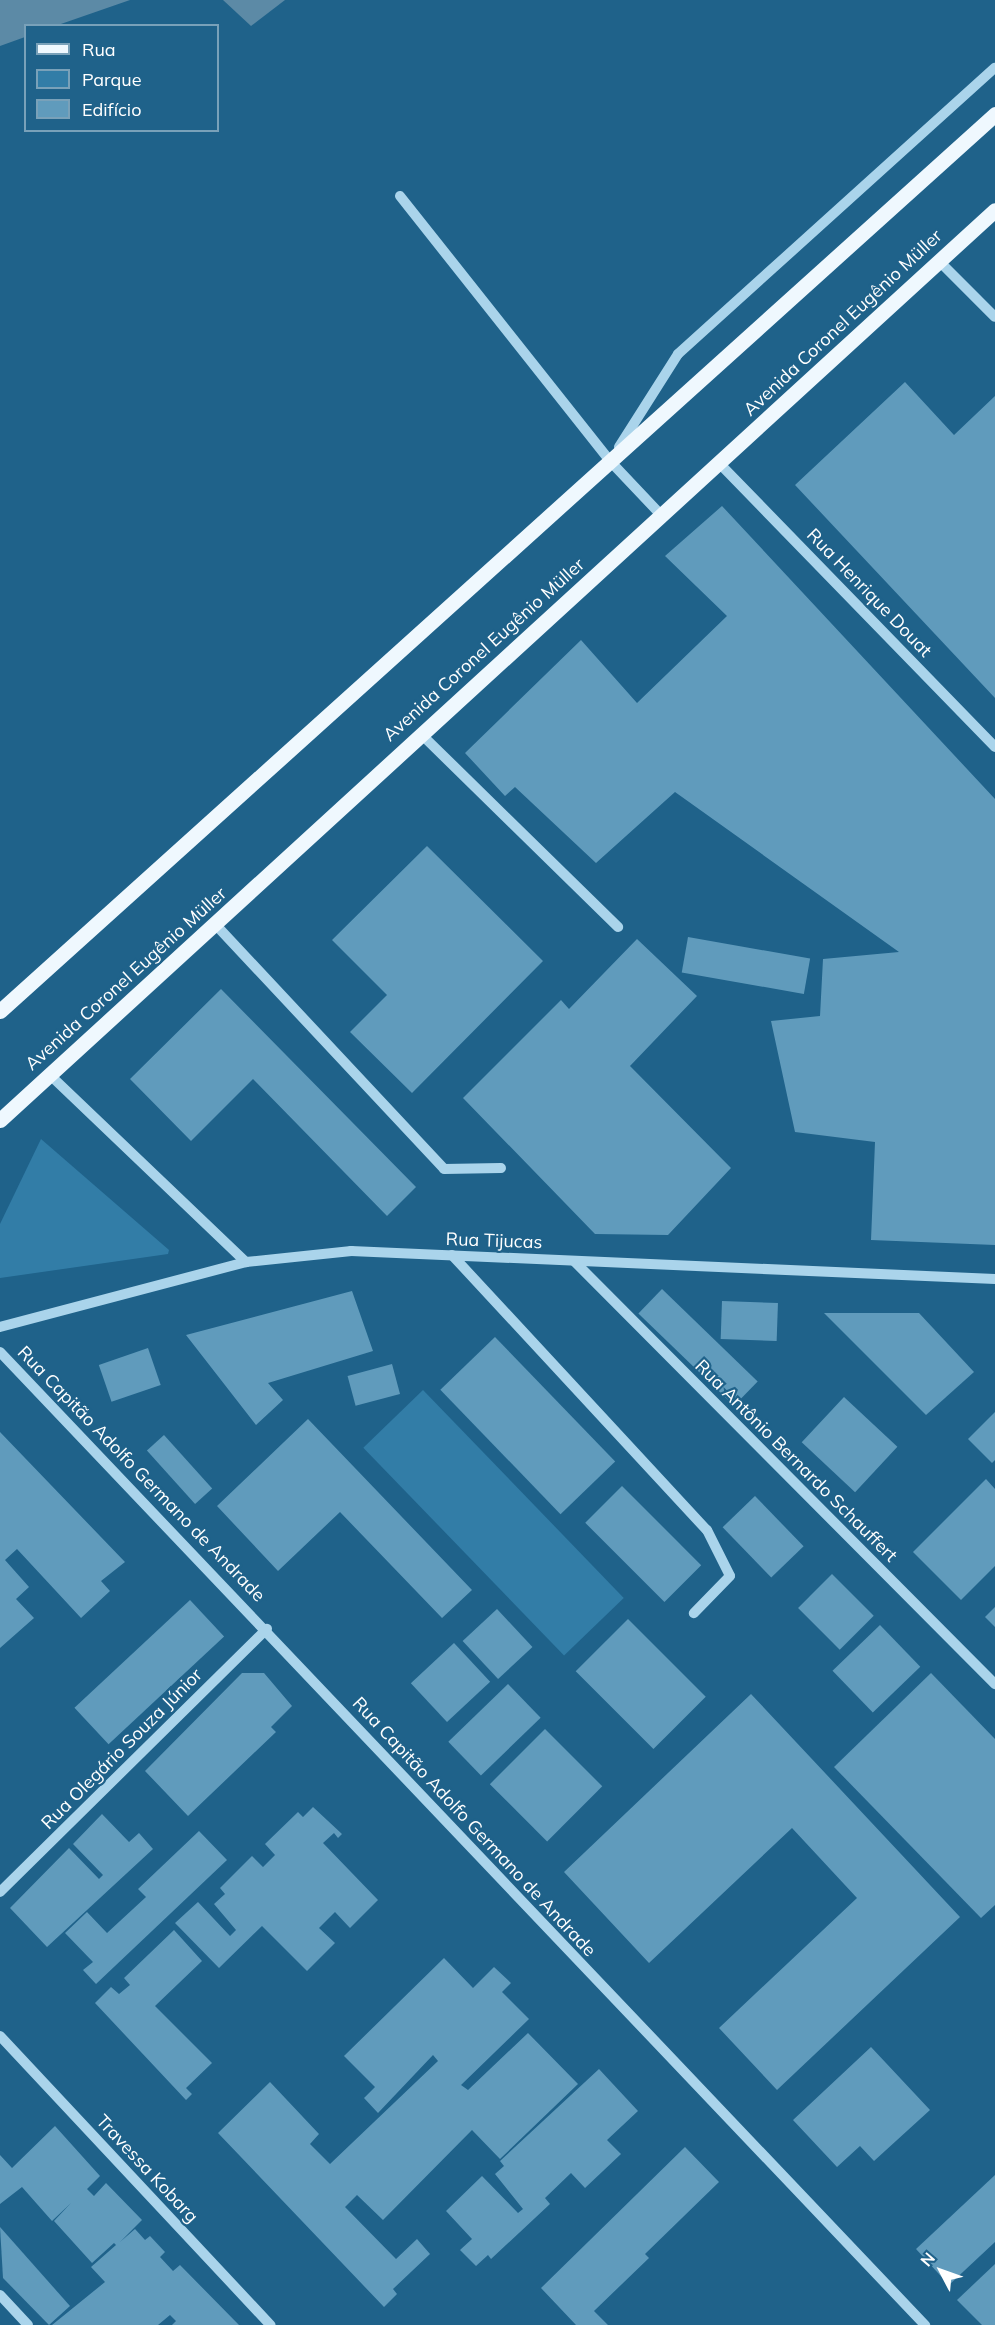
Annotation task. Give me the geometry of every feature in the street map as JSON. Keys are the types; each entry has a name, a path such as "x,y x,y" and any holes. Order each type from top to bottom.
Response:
{"main road":[{"path":"0,1011 995,114"},
{"name":"Avenida Coronel Eugênio Müller","path":"0,1120 995,210"}],"street":[{"path":"610,461 678,354 995,69"},
{"path":"400,196 610,461 662,515"},
{"path":"939,261 995,317"},
{"name":"Rua Henrique Douat","path":"719,463 995,747"},
{"path":"422,734 618,927"},
{"path":"215,924 444,1169 501,1168"},
{"path":"50,1075 246,1262"},
{"name":"Rua Tijucas","path":"0,1327 246,1262 351,1251 995,1279"},
{"path":"452,1256 707,1530 730,1576 694,1613"},
{"name":"Rua Antônio Bernardo Schauffert","path":"574,1261 995,1684"},
{"name":"Rua Capitão Adolfo Germano de Andrade","path":"0,1352 267,1629 568,1953 925,2325"},
{"name":"Rua Olegário Souza Júnior","path":"0,1892 267,1629"},
{"name":"Travessa Kobarg","path":"0,2036 270,2325"},
{"path":"0,2295 28,2325"}],"green space":[{"path":"41,1139 169,1250 168,1254 0,1278 0,1224"},
{"path":"423,1390 624,1598 564,1656 363,1448"}],"shaded area":[{"path":"0,0 130,0 61,24 24,24 24,37 0,46"},
{"path":"223,0 285,0 251,26"}],"building":[{"path":"905,382 954,435 995,396 995,698 795,485"},
{"path":"722,506 995,799 995,1245 871,1240 875,1142 795,1132 771,1021 820,1016 823,959 899,952 675,792 596,863 515,787 505,796 465,753 581,640 637,703 727,616 665,556"},
{"path":"427,846 543,961 412,1093 350,1032 387,995 332,940"},
{"path":"688,937 810,959 804,994 682,972"},
{"path":"637,939 697,996 630,1066 731,1168 668,1235 595,1234 463,1098 561,1000 569,1009"},
{"path":"221,989 416,1187 387,1216 253,1079 191,1141 130,1079"},
{"path":"662,1289 758,1381 734,1406 638,1313"},
{"path":"352,1291 373,1351 268,1383 283,1400 256,1425 186,1335"},
{"path":"722,1301 778,1303 777,1341 721,1339"},
{"path":"824,1313 919,1313 974,1372 926,1415"},
{"path":"495,1337 615,1461 561,1514 440,1390"},
{"path":"148,1348 161,1385 112,1402 99,1365"},
{"path":"392,1364 400,1394 356,1406 348,1376"},
{"path":"844,1397 897,1447 855,1492 802,1442"},
{"path":"995,1412 995,1460 992,1463 968,1439"},
{"path":"308,1419 472,1590 442,1618 340,1512 278,1571 217,1506"},
{"path":"0,1432 125,1562 101,1581 110,1591 81,1618 17,1549 5,1560 29,1587 16,1599 34,1618 0,1648"},
{"path":"164,1435 212,1489 195,1504 147,1450"},
{"path":"986,1479 995,1489 995,1566 961,1600 913,1552"},
{"path":"622,1486 701,1565 664,1602 585,1523"},
{"path":"755,1496 804,1546 771,1578 723,1527"},
{"path":"832,1574 874,1616 840,1650 798,1608"},
{"path":"190,1600 224,1637 109,1744 74,1708"},
{"path":"995,1607 995,1627 985,1617"},
{"path":"497,1609 532,1647 498,1679 463,1641"},
{"path":"628,1619 706,1697 653,1749 576,1671"},
{"path":"880,1625 920,1667 873,1713 833,1671"},
{"path":"454,1643 490,1682 447,1722 411,1683"},
{"path":"242,1673 264,1673 292,1706 271,1727 276,1732 188,1816 145,1771"},
{"path":"931,1673 995,1739 995,1905 981,1918 834,1767"},
{"path":"508,1684 541,1718 481,1775 448,1742"},
{"path":"751,1694 960,1917 777,2090 719,2028 857,1898 792,1828 649,1963 564,1872"},
{"path":"545,1729 602,1786 547,1841 490,1784"},
{"path":"313,1807 342,1834 338,1838 334,1833 323,1843 378,1900 350,1928 335,1912 319,1928 335,1943 307,1971 262,1926 219,1968 175,1923 198,1902 230,1936 236,1930 214,1904 225,1894 220,1888 252,1856 263,1867 275,1855 265,1844 298,1812 303,1817"},
{"path":"102,1814 129,1842 139,1833 153,1849 47,1947 10,1908 69,1848 99,1879 103,1875 73,1844"},
{"path":"199,1831 227,1860 96,1984 83,1970 93,1962 65,1933 87,1912 107,1933 146,1897 138,1889"},
{"path":"174,1930 202,1961 155,2006 212,2063 186,2088 192,2094 186,2100 95,2003 111,1987 119,1994 130,1985 124,1978"},
{"path":"444,1958 473,1988 494,1967 511,1983 502,1992 529,2019 461,2085 468,2090 528,2033 578,2084 500,2159 472,2130 383,2220 357,2195 345,2207 396,2259 417,2239 430,2254 393,2289 397,2294 384,2307 218,2133 270,2082 319,2134 310,2144 330,2164 438,2061 433,2055 378,2113 364,2098 375,2087 344,2056"},
{"path":"871,2047 930,2110 874,2161 860,2146 837,2167 793,2120"},
{"path":"599,2069 638,2111 607,2140 621,2154 585,2188 571,2173 545,2198 550,2204 491,2259 488,2255 476,2266 460,2250 472,2239 446,2211 482,2176 518,2213 523,2209 495,2174 504,2166 500,2161"},
{"path":"55,2126 100,2176 87,2189 94,2196 106,2183 142,2220 120,2242 135,2229 145,2240 150,2236 165,2252 160,2257 173,2271 180,2265 239,2325 172,2325 176,2321 170,2315 158,2325 52,2325 105,2282 91,2267 116,2245 114,2243 92,2263 54,2221 71,2203 52,2221 22,2187 0,2204 0,2155 12,2168"},
{"path":"685,2147 719,2182 645,2254 649,2258 594,2311 608,2325 576,2325 541,2288"},
{"path":"995,2175 995,2242 949,2285 916,2249"},
{"path":"0,2227 70,2306 49,2325 3,2278"},
{"path":"995,2264 995,2325 982,2325 957,2300"}]}
